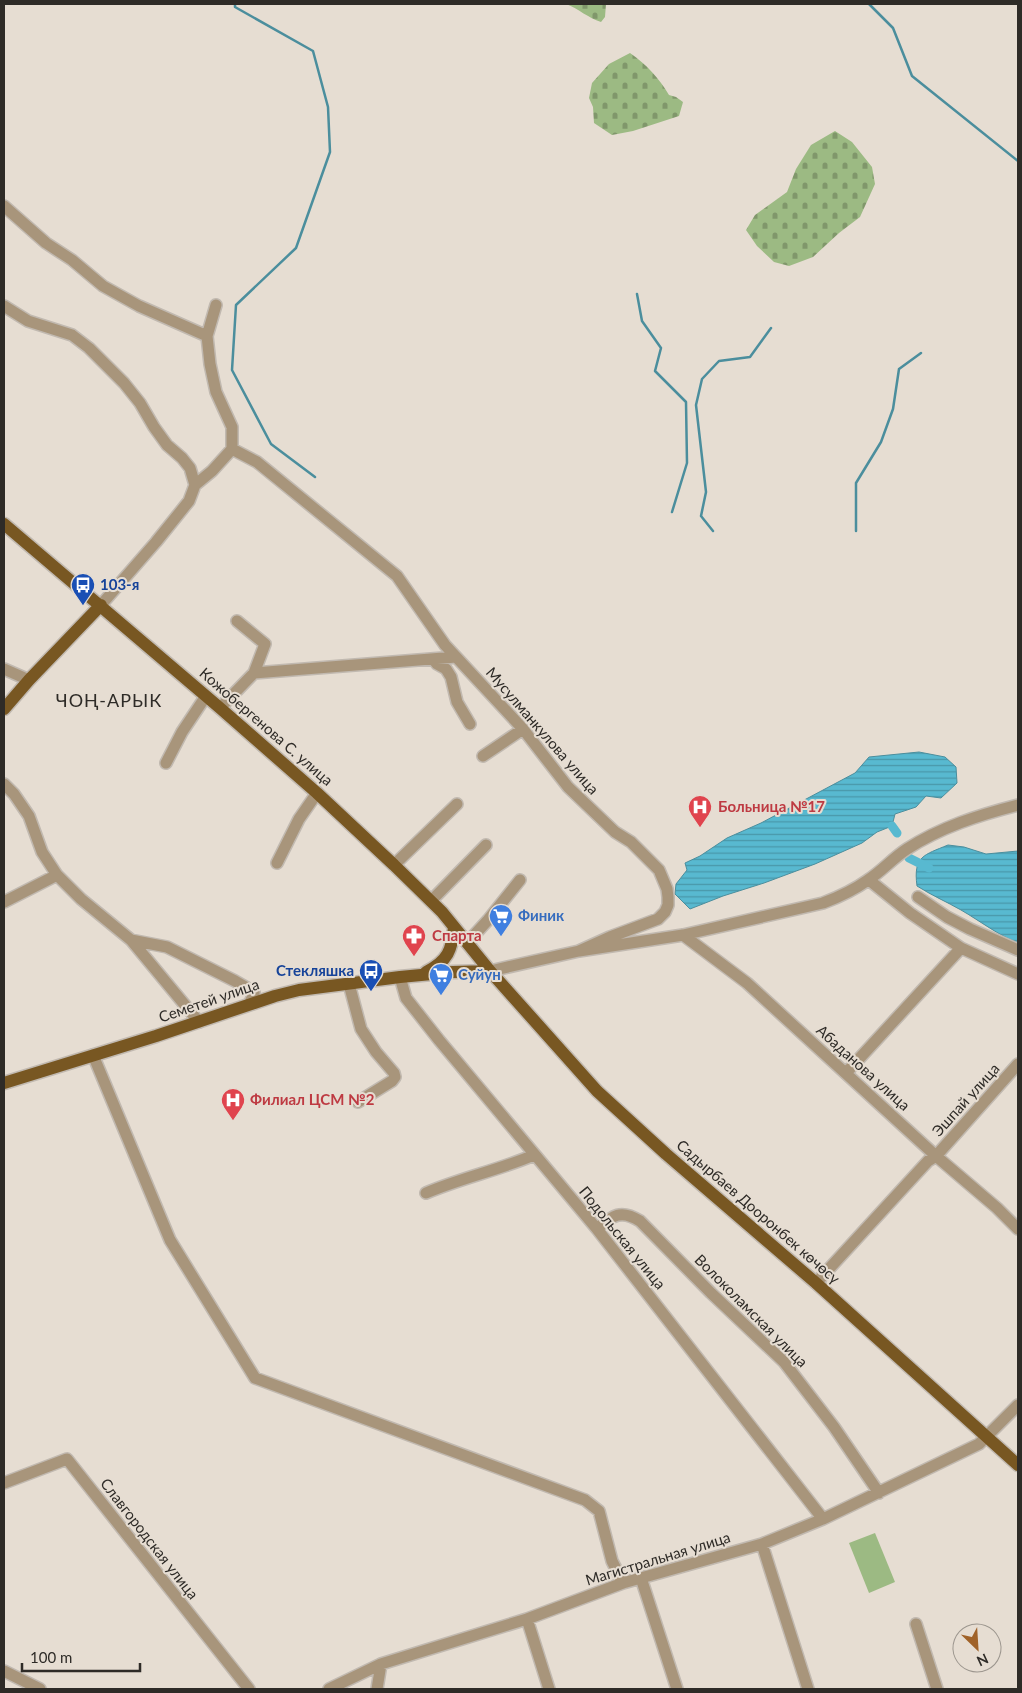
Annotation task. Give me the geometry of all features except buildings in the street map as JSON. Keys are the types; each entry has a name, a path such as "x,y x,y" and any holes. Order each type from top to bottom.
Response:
{"main road":[{"name":"Кожобергенова С. улица","path":"4,524 317,793 431,901 490,971"},
{"path":"4,709 29,680 101,606"},
{"path":"419,976 440,964 447,956 451,948 454,926"},
{"name":"Семетей улица","path":"4,1083 299,990 400,977 490,971"},
{"name":"Садырбаев Дооронбек көчөсү","path":"490,971 597,1091 1018,1465"}],"street":[{"path":"4,206 46,244 72,260 103,286 139,306 207,336"},
{"path":"101,606 189,501 195,486 232,449 232,427 216,392 210,364 207,336 216,305"},
{"path":"4,306 28,321 72,335 89,348 124,383 140,403 167,445 190,468 195,486"},
{"name":"Мусулманкулова улица","path":"232,449 257,462 397,576 445,646 523,729 568,787 615,832 631,842 659,870 667,889 668,905 665,912 658,919 579,951"},
{"path":"220,708 254,673 265,644 237,621"},
{"path":"254,673 456,657"},
{"path":"433,659 436,664 446,669 451,677 457,702 470,724"},
{"path":"4,669 29,680"},
{"path":"166,763 182,732 206,696"},
{"path":"483,756 523,729"},
{"path":"4,784 14,794 29,816 42,852 57,875 81,899 131,940 199,1022"},
{"path":"277,863 299,819 317,793"},
{"path":"394,864 456,804"},
{"path":"490,971 579,951 683,935 823,903 842,896 869,880 894,858 931,835 980,815 1018,805"},
{"path":"431,901 486,845"},
{"path":"4,902 57,875"},
{"path":"467,942 488,920 520,880"},
{"path":"869,880 910,913 961,948 1018,974"},
{"path":"918,897 947,916 1018,950"},
{"name":"Абаданова улица","path":"683,935 747,983 1018,1229"},
{"path":"131,940 167,947 235,981 254,992 251,1000 252,1004"},
{"path":"846,1073 961,948"},
{"name":"Подольская улица","path":"400,977 406,998 411,1005 597,1229 823,1519"},
{"path":"349,984 361,1029 395,1077 358,1102"},
{"path":"93,1055 170,1240 255,1378 585,1500 599,1512 612,1560 623,1583"},
{"name":"Эшпай улица","path":"816,1284 928,1161 936,1156 1017,1069"},
{"path":"426,1194 450,1183 508,1166 534,1155"},
{"name":"Волоколамская улица","path":"597,1229 614,1216 623,1214 631,1215 640,1221 784,1362 834,1427 879,1493"},
{"name":"Магистральная улица","path":"329,1689 381,1664 527,1619 623,1583 762,1544 823,1519 979,1444 1018,1405"},
{"name":"Славгородская улица","path":"4,1483 66,1459 249,1689"},
{"path":"762,1544 808,1689"},
{"path":"642,1578 677,1689"},
{"path":"527,1619 549,1689"},
{"path":"916,1624 937,1689"},
{"path":"377,1689 381,1664"},
{"path":"4,1671 40,1689"}],"green space":[{"path":"566,4 606,4 605,17 601,22"},
{"path":"630,53 652,72 669,95 683,102 679,116 633,131 612,135 594,123 593,107 589,98 592,83 609,64"},
{"path":"835,131 852,142 872,167 875,184 860,217 813,257 789,266 774,262 757,246 746,230 755,215 787,192 796,169 811,145"},
{"path":"875,1533 895,1582 869,1593 849,1543"}],"water":[{"path":"919,752 945,757 956,767 957,783 941,798 926,796 916,807 895,814 892,826 877,832 862,843 815,864 764,883 690,909 675,894 676,884 687,870 685,863 700,856 727,838 761,823 855,773 869,757"},
{"path":"948,845 964,847 986,854 1018,851 1018,943 917,886 917,868 922,858 932,851"}],"waterway":[{"path":"235,4 235,7 313,51 328,107 330,152 296,248 236,305 232,370 271,444 315,477"},
{"path":"869,4 893,28 912,76 1018,161"},
{"path":"637,294 642,321 661,348 655,371 686,402 687,463 672,512"},
{"path":"713,531 701,516 706,492 696,405 702,379 719,361 750,357 771,328"},
{"path":"856,531 856,483 881,442 893,409 899,369 921,353"},
{"path":"892,826 897,833"},
{"path":"909,858 929,868"}],"place":[{"name":"103-я","path":"83,606"},
{"name":"Больница №17","path":"700,828"},
{"name":"Финик","path":"501,937"},
{"name":"Спарта","path":"414,957"},
{"name":"Стекляшка","path":"371,992"},
{"name":"Суйун","path":"441,996"},
{"name":"Филиал ЦСМ №2","path":"233,1121"}],"district":[{"name":"ЧОҢ-АРЫК","path":"109,701"}]}
